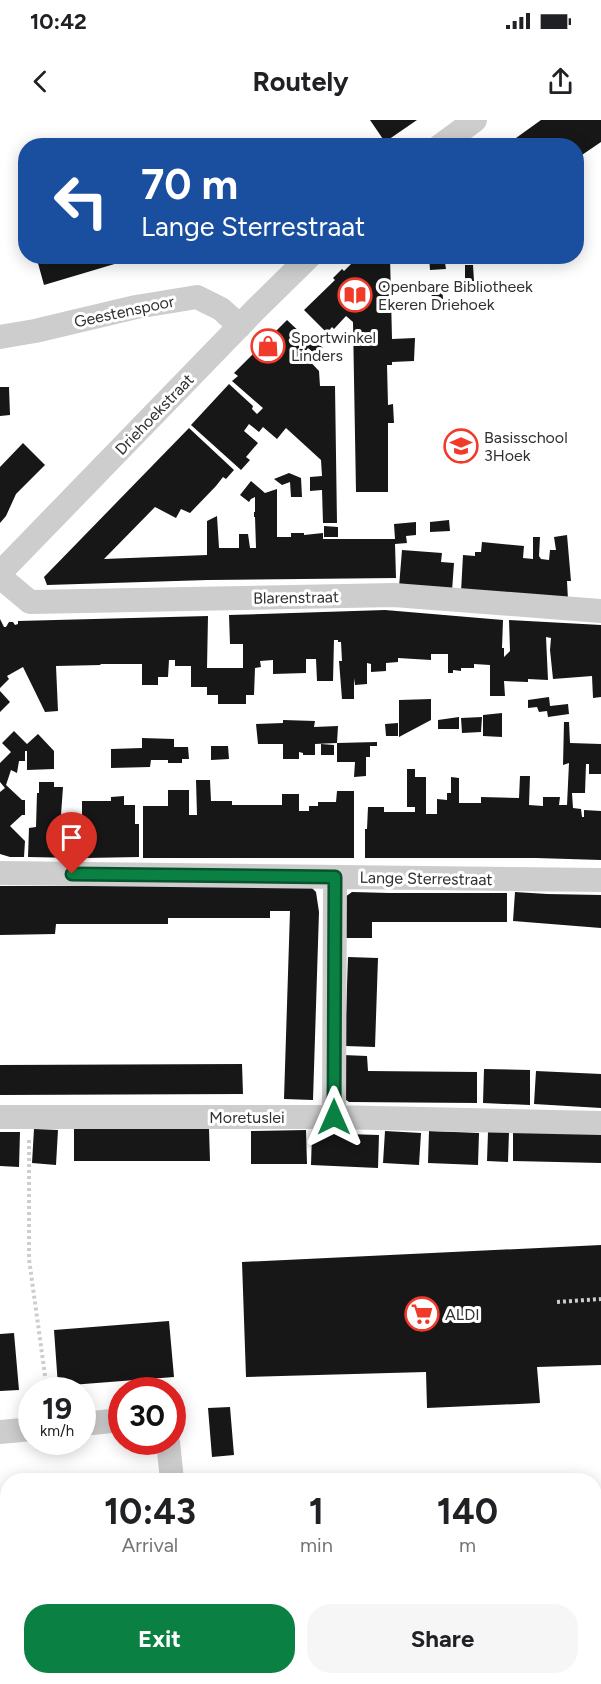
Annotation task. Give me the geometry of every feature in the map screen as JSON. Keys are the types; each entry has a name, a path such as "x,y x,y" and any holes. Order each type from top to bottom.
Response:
{"street":[{"path":"451,138 475,120"},
{"name":"Driehoekstraat","path":"0,573 302,264"},
{"name":"Geestenspoor","path":"0,337 136,307 197,297 220,309 240,326"},
{"name":"Blarenstraat","path":"0,577 30,602 394,595 601,611"},
{"name":"Lange Sterrestraat","path":"0,873 601,880"},
{"path":"334,1117 335,877"},
{"name":"Moretuslei","path":"0,1117 334,1117 601,1123"},
{"path":"0,1432 18,1430"},
{"path":"169,1455 171,1473"}],"path":[{"path":"29,1118 29,1259 44,1377"},
{"path":"557,1302 601,1299"}],"building":[{"path":"370,120 417,120 391,138 382,138"},
{"path":"541,120 601,120 601,142 584,154 584,138 516,138"},
{"path":"38,264 114,264 44,285"},
{"path":"351,264 390,264 392,339 415,338 414,361 392,362 392,365 387,365 388,405 393,404 394,423 388,423 388,492 356,492 353,322 346,316 327,333 304,310 335,280 333,278 342,269 344,271"},
{"path":"430,264 445,264 446,269 430,270"},
{"path":"465,265 473,265 474,281 465,281"},
{"path":"442,286 443,299 432,300 431,287"},
{"path":"287,320 305,337 308,334 323,348 316,355 308,348 303,354 319,371 320,386 335,386 337,523 323,523 322,490 310,491 310,477 322,476 321,460 286,428 277,439 263,427 259,432 249,424 244,431 258,443 246,457 250,460 241,470 191,425 229,384 253,406 252,409 257,414 263,408 232,381 238,376 234,373"},
{"path":"0,387 9,387 10,415 0,416"},
{"path":"189,428 234,470 226,479 223,477 190,513 181,509 176,518 155,507 104,559 207,555 207,521 217,516 219,548 239,548 239,534 248,534 250,548 256,548 255,497 249,502 240,495 251,481 265,493 277,489 277,537 291,537 291,533 304,533 304,535 323,533 323,539 395,539 394,524 416,522 416,535 406,536 407,543 395,544 396,578 47,585 44,577"},
{"path":"23,443 45,465 16,494 6,516 0,523 0,467"},
{"path":"289,473 301,478 302,497 291,497 290,482 282,485 274,479"},
{"path":"449,520 450,531 430,532 430,522"},
{"path":"324,526 338,527 338,537 324,537"},
{"path":"567,535 571,581 567,581 568,600 461,592 463,555 475,556 475,552 481,552 482,542 524,546 523,558 533,559 533,537 540,537 539,556 541,559 549,560 550,550 556,550 554,537"},
{"path":"402,550 442,553 441,562 454,563 452,591 399,587"},
{"path":"385,610 503,620 504,657 510,651 509,620 601,625 601,697 593,698 592,676 553,679 551,638 546,637 548,680 504,681 505,696 490,696 490,665 474,664 474,668 461,668 461,671 453,670 453,673 448,673 448,654 431,654 431,660 398,658 398,662 386,663 386,671 371,672 371,664 367,663 367,684 355,685 354,678 354,699 342,699 339,661 342,661 341,642 338,640 334,640 333,681 317,681 316,659 306,659 306,673 273,674 273,660 260,661 261,667 255,668 254,695 246,695 246,704 218,704 218,695 207,695 207,687 191,687 191,666 175,666 175,660 169,660 168,677 158,677 158,685 142,685 142,664 56,666 58,711 45,712 23,667 7,676 9,679 0,688 0,619 6,627 9,622 15,625 18,621 208,616 207,668 243,668 243,644 230,644 229,615"},
{"path":"0,691 10,702 0,712"},
{"path":"549,697 550,706 568,704 569,714 548,717 547,711 539,712 537,707 528,708 528,700"},
{"path":"431,699 431,720 399,737 399,700"},
{"path":"502,713 502,737 483,736 483,715"},
{"path":"459,717 459,729 438,729 438,720"},
{"path":"482,717 481,732 462,733 461,718"},
{"path":"283,720 315,721 314,727 338,726 337,743 315,744 315,755 303,755 299,752 299,759 283,759 283,744 258,744 256,724 283,723"},
{"path":"564,722 569,722 570,743 601,744 601,774 589,774 589,764 586,764 585,793 572,793 573,808 581,809 582,817 584,817 584,810 601,811 601,860 365,858 368,807 384,807 384,812 415,812 415,807 407,807 407,769 415,769 415,777 426,777 426,814 437,814 437,799 447,800 447,793 451,793 451,777 459,778 459,803 481,803 481,797 519,798 520,776 530,776 529,805 543,806 543,797 560,797 559,805 567,805 569,763 563,765"},
{"path":"398,723 398,736 386,736 385,724"},
{"path":"14,731 27,744 38,734 54,751 54,769 27,770 27,751 25,751 25,761 19,761 17,773 11,770 6,785 22,800 25,800 25,815 10,826 25,841 24,857 0,854 0,792 5,788 0,782 0,763 11,752 2,743"},
{"path":"142,738 174,739 174,747 188,747 189,759 182,759 182,763 151,760 150,767 111,768 111,749 142,748"},
{"path":"377,742 377,746 370,746 370,757 366,757 366,776 354,777 355,762 337,762 337,743"},
{"path":"321,744 334,745 334,755 321,755"},
{"path":"211,746 228,746 229,759 211,760"},
{"path":"196,780 210,780 211,801 232,801 232,805 282,805 282,794 299,794 299,811 309,811 309,806 318,806 318,802 336,802 337,791 354,791 354,858 143,858 143,806 168,806 168,790 189,790 189,815 197,815"},
{"path":"39,782 54,782 54,787 63,787 61,815 67,816 67,828 79,829 78,858 28,857 29,828 36,827"},
{"path":"124,796 124,805 135,805 135,824 139,824 139,857 86,858 86,829 82,829 82,801 111,801 111,797"},
{"path":"0,886 310,886 316,892 319,912 313,1100 284,1099 290,911 270,911 270,918 168,918 168,924 56,924 55,934 0,935"},
{"path":"352,892 507,893 507,922 372,922 372,938 345,938 345,897"},
{"path":"515,892 601,895 601,928 513,921"},
{"path":"348,957 378,958 375,1047 345,1046"},
{"path":"343,1055 367,1056 368,1071 477,1072 477,1103 349,1102 342,1097"},
{"path":"242,1064 243,1094 0,1095 0,1065"},
{"path":"484,1069 530,1070 530,1105 483,1103"},
{"path":"536,1071 601,1074 601,1108 534,1104"},
{"path":"34,1129 58,1130 56,1165 32,1163"},
{"path":"74,1129 209,1129 210,1161 74,1161"},
{"path":"306,1130 307,1164 251,1164 251,1131"},
{"path":"385,1131 421,1133 419,1165 383,1163"},
{"path":"429,1131 479,1133 478,1165 428,1163"},
{"path":"0,1132 20,1132 19,1167 0,1166"},
{"path":"488,1132 509,1132 508,1162 487,1161"},
{"path":"513,1132 601,1133 601,1163 513,1161"},
{"path":"312,1133 379,1135 378,1168 311,1165"},
{"name":"ALDI","path":"601,1245 601,1365 537,1367 540,1403 427,1408 426,1372 246,1377 242,1262"},
{"path":"169,1321 174,1377 108,1377 108,1382 96,1383 96,1377 57,1377 54,1330"},
{"path":"14,1333 18,1390 0,1391 0,1334"},
{"path":"230,1407 234,1455 212,1457 208,1408"}],"place":[{"name":"Openbare Bibliotheek Ekeren Driehoek","path":"355,295"},
{"name":"Sportwinkel Linders","path":"268,346"},
{"name":"Basisschool 3Hoek","path":"461,446"},
{"name":"ALDI","path":"422,1314"}],"route":[{"path":"72,874 335,877 334,1117"}]}
